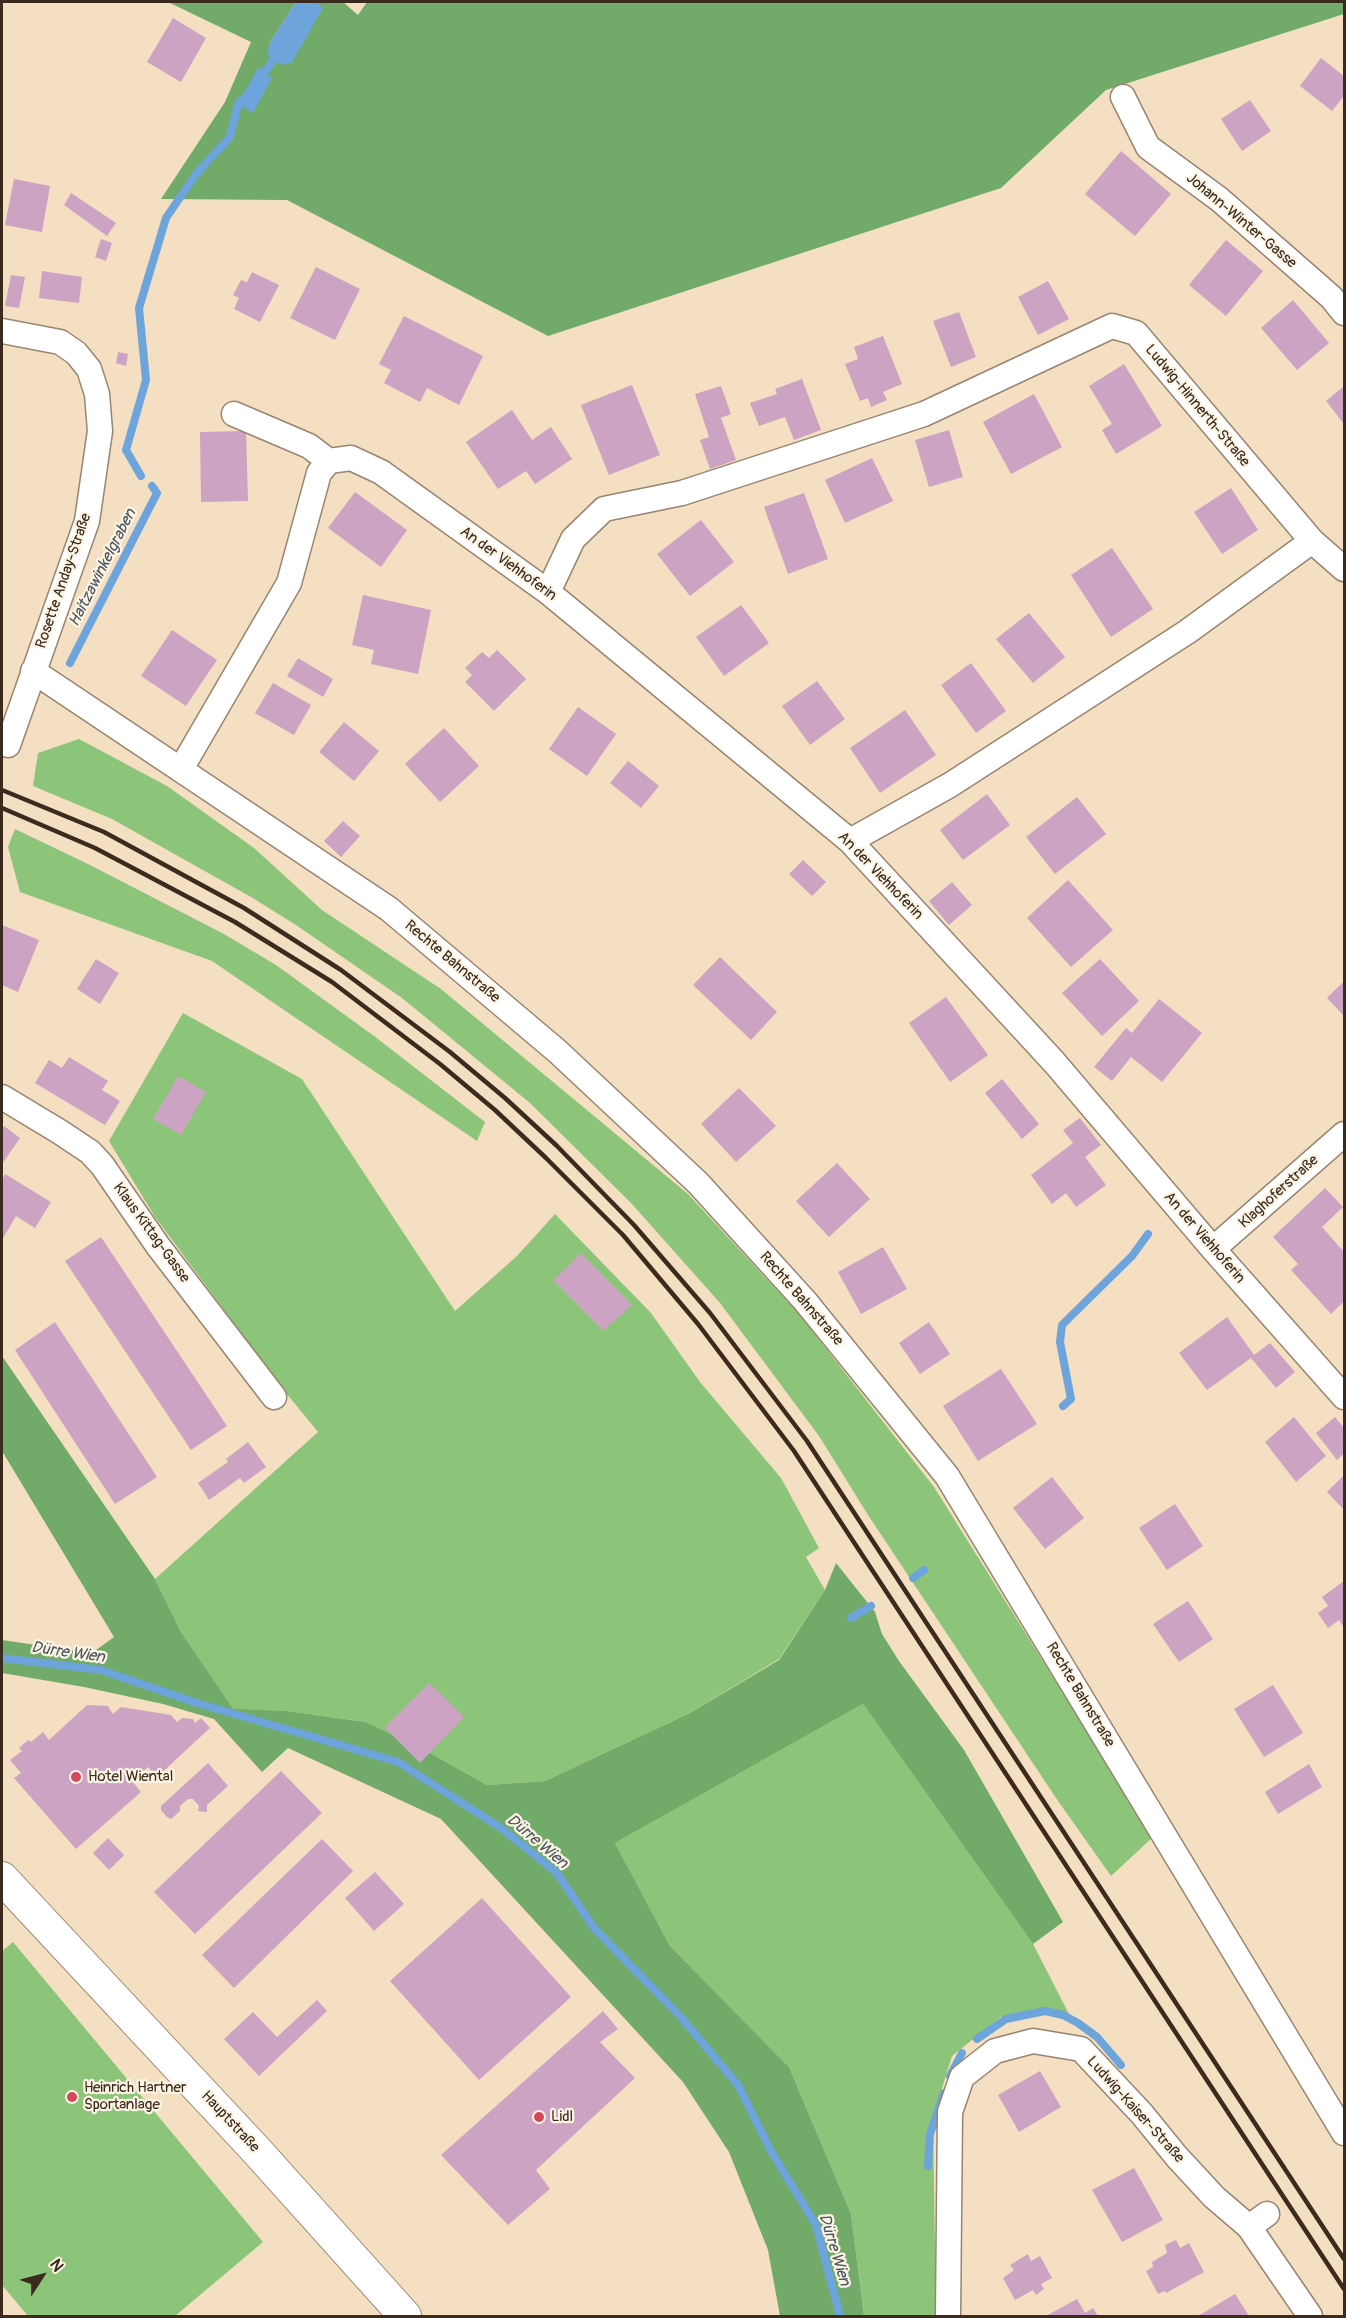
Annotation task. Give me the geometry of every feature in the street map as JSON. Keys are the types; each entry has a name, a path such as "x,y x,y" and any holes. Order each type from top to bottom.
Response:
{"main road":[{"name":"Hauptstraße","path":"2,1878 256,2150 405,2316"}],"street":[{"name":"Johann-Winter-Gasse","path":"1123,97 1148,147 1219,199 1331,297 1344,314"},
{"name":"Ludwig-Hinnerth-Straße","path":"548,592 573,539 604,509 682,493 924,414 1112,326 1136,333 1312,541"},
{"name":"Rosette Anday-Straße","path":"2,331 60,342 76,353 89,369 97,394 100,431 87,521 8,745"},
{"path":"181,770 289,583 319,474 329,461 309,446 234,414"},
{"name":"An der Viehhoferin","path":"329,461 351,458 381,472 548,592 850,841 1053,1062 1213,1250 1344,1396"},
{"path":"850,841 950,785 1177,638 1312,541 1344,569"},
{"name":"Rechte Bahnstraße","path":"33,671 389,909 533,1031 698,1183 805,1301 947,1476 1344,2133"},
{"name":"Klaus Kittag-Gasse","path":"2,1097 90,1152 102,1165 158,1246 274,1397"},
{"name":"Klaghoferstraße","path":"1213,1250 1344,1134"},
{"name":"Ludwig-Kaiser-Straße","path":"948,2316 950,2112 962,2078 995,2051 1033,2041 1080,2049 1142,2114 1215,2198 1258,2221 1310,2316"}],"green space":[{"path":"168,2 296,2 269,44 322,8 315,2 343,2 358,15 367,2 1344,2 1344,14 1106,90 1001,188 548,336 287,200 161,199 225,102 251,42"},
{"path":"79,739 167,786 254,848 322,910 441,989 688,1194 799,1314 934,1487 1153,1837 1111,1876 1056,1798 868,1515 819,1436 720,1303 631,1203 530,1103 402,998 251,897 112,819 33,786 38,753"},
{"path":"15,829 224,934 276,965 374,1036 485,1122 477,1141 212,961 20,892 8,847"},
{"path":"183,1013 302,1079 455,1311 517,1256 555,1214 651,1313 700,1382 781,1478 819,1548 806,1557 825,1590 779,1659 690,1713 545,1781 487,1785 423,1749 366,1722 287,1711 233,1710 181,1632 155,1579 318,1432 282,1388 155,1217 109,1141"},
{"path":"2,1356 155,1579 181,1632 233,1709 287,1711 366,1722 423,1749 487,1785 545,1781 690,1713 779,1660 825,1590 836,1563 875,1612 882,1634 899,1661 964,1750 1063,1922 1033,1944 863,1704 615,1843 670,1946 789,2067 851,2214 864,2316 780,2316 768,2250 729,2152 683,2082 441,1819 288,1748 262,1772 214,1719 163,1704 2,1673 2,1640 92,1653 114,1637 2,1451"},
{"path":"863,1704 1033,1944 1071,2018 1033,2013 1001,2017 952,2056 933,2118 936,2316 864,2316 851,2214 789,2067 670,1946 615,1843"},
{"name":"Heinrich Hartner Sportanlage","path":"13,1942 263,2242 175,2316 28,2316 2,2285 2,1951"}],"water":[{"path":"296,2 315,2 323,8 292,62 282,65 268,55 269,44"},
{"path":"258,68 272,78 253,113 238,104"}],"building":[{"path":"173,18 206,38 181,82 147,62"},
{"path":"1321,58 1344,76 1344,96 1332,111 1300,86"},
{"path":"1250,100 1271,131 1242,151 1221,119"},
{"path":"1121,151 1171,194 1135,236 1085,194"},
{"path":"14,179 50,186 42,232 5,225"},
{"path":"71,193 116,223 107,236 64,205"},
{"path":"101,239 112,243 106,261 95,257"},
{"path":"1226,240 1263,271 1226,316 1189,285"},
{"path":"316,267 360,289 335,340 290,318"},
{"path":"42,271 82,277 79,303 39,298"},
{"path":"252,272 279,285 260,322 234,309 239,298 233,295 241,280 247,282"},
{"path":"11,275 25,277 19,308 5,306"},
{"path":"1048,281 1069,319 1038,335 1018,297"},
{"path":"1293,300 1329,343 1297,370 1261,328"},
{"path":"959,312 976,357 951,367 933,321"},
{"path":"404,316 483,356 459,405 427,388 420,402 384,383 391,370 379,364"},
{"path":"883,336 902,384 883,392 887,400 871,407 868,398 860,401 845,364 858,359 854,347"},
{"path":"118,352 128,354 126,366 116,363"},
{"path":"1124,364 1162,426 1116,454 1102,430 1112,424 1089,386"},
{"path":"802,379 821,430 794,440 785,417 759,426 750,403 777,394 775,389"},
{"path":"632,385 660,455 609,475 581,405"},
{"path":"721,386 731,414 721,418 736,460 710,469 700,440 709,437 695,394"},
{"path":"1344,386 1344,424 1326,401"},
{"path":"1034,394 1062,447 1011,474 983,422"},
{"path":"512,410 532,440 551,427 572,459 535,484 526,471 498,489 466,442"},
{"path":"949,430 963,477 929,487 915,440"},
{"path":"246,431 248,501 201,502 200,432"},
{"path":"872,458 893,501 845,523 825,480"},
{"path":"1231,488 1258,530 1222,554 1194,512"},
{"path":"355,492 407,530 381,567 328,528"},
{"path":"804,493 828,559 788,574 764,507"},
{"path":"701,520 734,562 690,596 657,554"},
{"path":"1112,548 1153,609 1111,637 1071,575"},
{"path":"363,595 431,610 418,674 371,664 374,650 352,645"},
{"path":"741,605 769,643 724,676 696,637"},
{"path":"1029,613 1065,657 1033,683 996,639"},
{"path":"172,630 217,660 186,706 141,676"},
{"path":"497,650 526,679 494,711 465,682 472,675 465,668 482,652 489,658"},
{"path":"298,658 333,679 323,697 287,676"},
{"path":"971,663 1006,711 976,733 941,685"},
{"path":"817,681 845,719 810,745 782,706"},
{"path":"273,683 311,705 294,735 255,713"},
{"path":"578,707 616,734 587,776 549,749"},
{"path":"905,710 936,755 880,793 850,748"},
{"path":"344,722 379,751 354,781 319,752"},
{"path":"444,728 479,766 440,802 405,764"},
{"path":"628,761 659,786 641,808 610,783"},
{"path":"987,794 1010,825 963,860 940,830"},
{"path":"1077,797 1106,834 1055,874 1026,837"},
{"path":"343,821 360,836 341,857 324,841"},
{"path":"803,860 826,882 812,896 789,874"},
{"path":"1068,880 1113,930 1071,967 1027,918"},
{"path":"952,882 972,905 949,925 929,901"},
{"path":"2,925 39,940 18,992 2,985"},
{"path":"720,957 777,1012 751,1040 693,985"},
{"path":"96,959 119,973 100,1004 77,989"},
{"path":"1100,959 1139,1001 1102,1036 1062,993"},
{"path":"1344,981 1344,1016 1327,998"},
{"path":"946,997 988,1055 950,1082 909,1023"},
{"path":"1159,999 1202,1033 1162,1082 1131,1057 1112,1081 1094,1067 1126,1028 1132,1033"},
{"path":"69,1057 108,1081 102,1090 120,1101 105,1125 35,1083 49,1060 62,1068"},
{"path":"178,1076 206,1092 181,1135 153,1119"},
{"path":"1002,1079 1039,1124 1022,1139 985,1093"},
{"path":"739,1088 776,1126 736,1162 701,1124"},
{"path":"1080,1118 1101,1145 1085,1157 1106,1185 1076,1207 1066,1193 1052,1204 1031,1175 1073,1143 1063,1130"},
{"path":"4,1126 20,1138 2,1164 2,1130"},
{"path":"837,1163 870,1199 829,1237 796,1201"},
{"path":"5,1174 51,1202 35,1228 16,1216 2,1240 2,1181"},
{"path":"1325,1188 1343,1207 1322,1227 1344,1252 1344,1301 1331,1314 1291,1270 1298,1264 1273,1237"},
{"path":"101,1237 227,1426 191,1450 65,1261"},
{"path":"883,1247 907,1289 861,1314 838,1272"},
{"path":"581,1253 632,1305 603,1331 553,1280"},
{"path":"1227,1317 1254,1355 1270,1343 1295,1372 1276,1388 1251,1358 1207,1390 1179,1353"},
{"path":"55,1322 157,1477 115,1504 15,1350"},
{"path":"929,1322 950,1354 920,1374 899,1343"},
{"path":"1001,1369 1037,1424 978,1461 943,1406"},
{"path":"1294,1417 1326,1456 1296,1482 1265,1442"},
{"path":"1335,1417 1344,1428 1344,1453 1337,1460 1316,1433"},
{"path":"248,1442 266,1467 244,1483 240,1478 209,1500 198,1483 228,1462 226,1459"},
{"path":"1344,1475 1344,1510 1327,1492"},
{"path":"1052,1477 1084,1518 1045,1549 1013,1508"},
{"path":"1175,1504 1203,1546 1167,1570 1139,1528"},
{"path":"1344,1581 1344,1628 1339,1620 1328,1628 1318,1613 1328,1606 1322,1597"},
{"path":"1188,1601 1213,1639 1179,1662 1153,1624"},
{"path":"429,1683 464,1717 420,1763 385,1728"},
{"path":"1273,1685 1303,1733 1264,1757 1234,1709"},
{"name":"Hotel Wiental","path":"87,1705 108,1706 113,1714 121,1707 171,1715 177,1722 182,1718 193,1719 195,1723 201,1718 210,1728 157,1777 148,1767 132,1781 141,1792 76,1849 14,1778 21,1773 10,1760 22,1751 19,1748 28,1740 31,1742 43,1732 49,1740"},
{"path":"208,1763 228,1786 207,1805 207,1812 198,1811 199,1806 193,1799 188,1799 171,1819 167,1817 161,1810 161,1806"},
{"path":"1309,1764 1322,1787 1278,1814 1265,1792"},
{"path":"281,1771 322,1813 195,1934 154,1892"},
{"path":"108,1838 124,1855 109,1870 93,1853"},
{"path":"322,1839 353,1871 234,1988 202,1955"},
{"path":"375,1872 404,1904 374,1931 345,1898"},
{"path":"482,1898 571,1997 479,2080 390,1981"},
{"path":"317,2000 327,2011 259,2076 224,2039 253,2012 277,2037"},
{"name":"Lidl","path":"603,2011 618,2029 600,2042 635,2078 536,2170 550,2189 508,2225 441,2155"},
{"path":"1040,2071 1061,2107 1019,2132 998,2095"},
{"path":"1134,2168 1163,2220 1122,2242 1092,2190"},
{"path":"1176,2240 1180,2248 1189,2243 1204,2272 1166,2293 1165,2291 1158,2294 1146,2271 1153,2267 1152,2262 1167,2253 1165,2245"},
{"path":"1028,2254 1031,2261 1040,2256 1052,2278 1041,2284 1044,2289 1036,2295 1033,2290 1015,2300 1003,2278 1014,2270 1010,2265"},
{"path":"1235,2294 1249,2316 1198,2316"},
{"path":"1077,2299 1085,2313 1093,2308 1098,2316 1046,2316"}],"waterway":[{"name":"Haitzawinkelgraben","path":"259,79 279,53"},
{"name":"Haitzawinkelgraben","path":"141,476 126,450 146,380 139,308 166,218 196,174 230,137 238,104 244,98"},
{"name":"Haitzawinkelgraben","path":"70,663 157,493 152,486"},
{"path":"1063,1406 1071,1399 1060,1342 1062,1325 1132,1256 1148,1234"},
{"path":"913,1578 924,1570"},
{"path":"851,1618 871,1606"},
{"name":"Dürre Wien","path":"2,1658 101,1670 197,1703 398,1762 501,1828 556,1872 595,1929 679,2015 738,2085 771,2151 816,2225 840,2316"},
{"path":"977,2039 1006,2019 1045,2011 1063,2015 1078,2023 1097,2037 1121,2065"},
{"path":"950,2076 962,2053"},
{"path":"928,2166 930,2134 944,2093"}],"railway":[{"path":"2,790 104,832 244,908 341,970 450,1052 505,1098 557,1146 634,1225 710,1313 807,1441 1344,2259"},
{"path":"2,808 95,848 235,922 332,982 440,1064 495,1110 623,1235 698,1324 794,1451 1344,2289"}],"place":[{"name":"Hotel Wiental","path":"76,1777"},
{"name":"Heinrich Hartner Sportanlage","path":"72,2097"},
{"name":"Lidl","path":"539,2117"}]}
